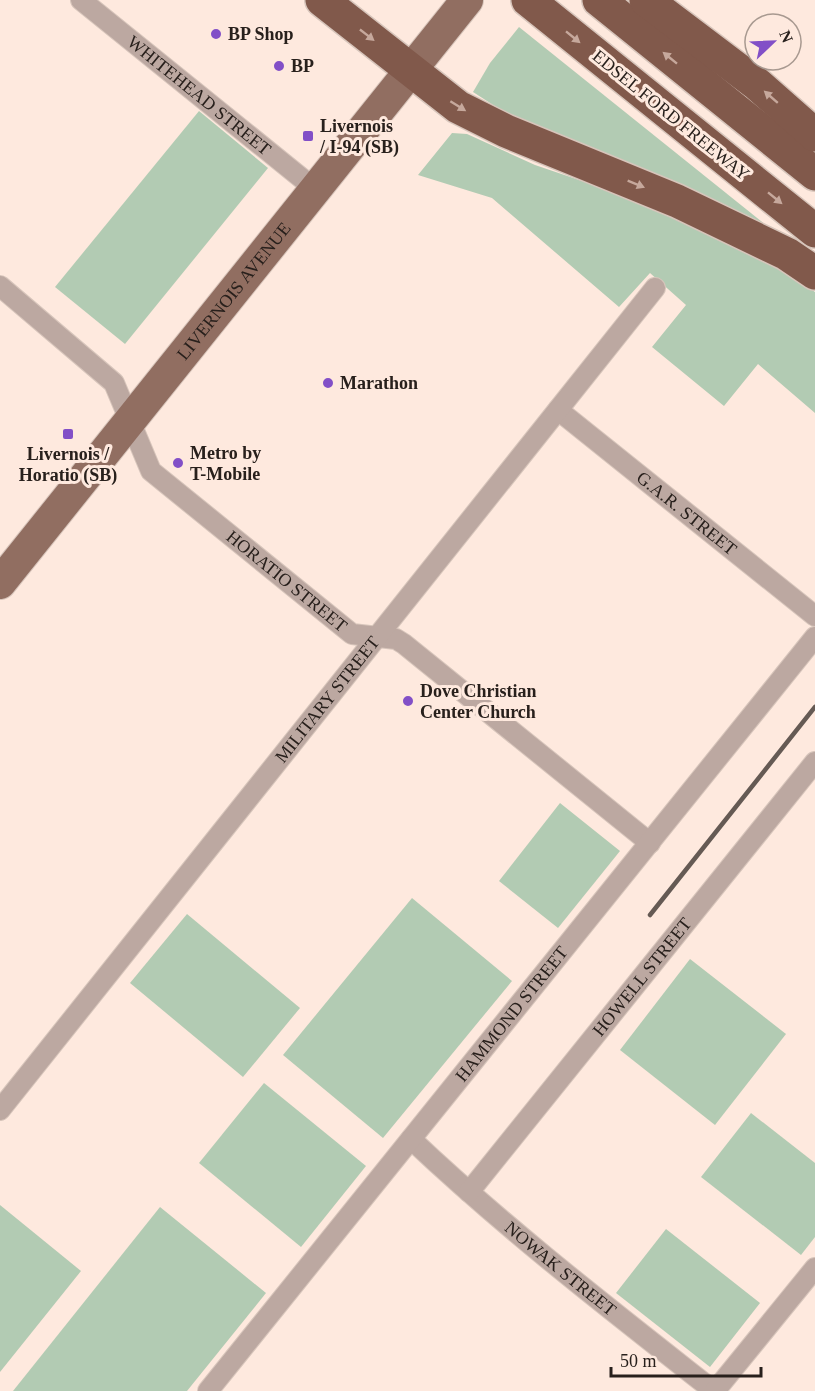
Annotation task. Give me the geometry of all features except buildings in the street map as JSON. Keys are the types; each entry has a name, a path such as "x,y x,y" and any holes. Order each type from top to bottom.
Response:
{"highway":[{"path":"322,0 418,62 458,107 506,131 677,201 787,254 815,273"},
{"name":"EDSEL FORD FREEWAY","path":"528,0 815,231"},
{"path":"599,0 815,174"},
{"path":"646,0 757,84 815,135"}],"main road":[{"name":"LIVERNOIS AVENUE","path":"0,583 467,0"}],"street":[{"name":"WHITEHEAD STREET","path":"81,0 315,189"},
{"name":"HORATIO STREET","path":"0,286 114,383 151,471 352,634 396,639 404,644 650,843"},
{"name":"MILITARY STREET","path":"0,1110 655,288"},
{"name":"G.A.R. STREET","path":"558,410 815,616"},
{"name":"HAMMOND STREET","path":"208,1391 815,636"},
{"name":"HOWELL STREET","path":"469,1192 815,762"},
{"name":"NOWAK STREET","path":"411,1139 469,1192 715,1391"},
{"path":"715,1391 815,1268"}],"green space":[{"path":"519,27 767,226 504,112 473,92 490,63"},
{"path":"199,111 268,168 125,344 55,287"},
{"path":"452,133 467,134 535,165 647,203 768,259 815,292 815,413 758,364 724,406 652,347 686,305 650,273 619,307 492,198 418,175"},
{"path":"560,803 620,851 558,928 499,881"},
{"path":"412,898 512,981 383,1138 283,1055"},
{"path":"187,914 300,1008 243,1077 130,983"},
{"path":"690,959 786,1034 715,1125 620,1050"},
{"path":"264,1083 366,1166 301,1247 199,1163"},
{"path":"751,1113 815,1163 815,1237 801,1255 701,1177"},
{"path":"0,1205 81,1271 0,1372"},
{"path":"160,1207 266,1293 187,1391 13,1391"},
{"path":"666,1229 760,1303 710,1367 616,1293"}],"railway":[{"path":"650,915 815,707"}],"place":[{"name":"BP Shop","path":"216,34"},
{"name":"BP","path":"279,66"},
{"name":"Livernois / I-94 (SB)","path":"308,136"},
{"name":"Marathon","path":"328,383"},
{"name":"Livernois / Horatio (SB)","path":"68,434"},
{"name":"Metro by T-Mobile","path":"178,463"},
{"name":"Dove Christian Center Church","path":"408,701"}]}
